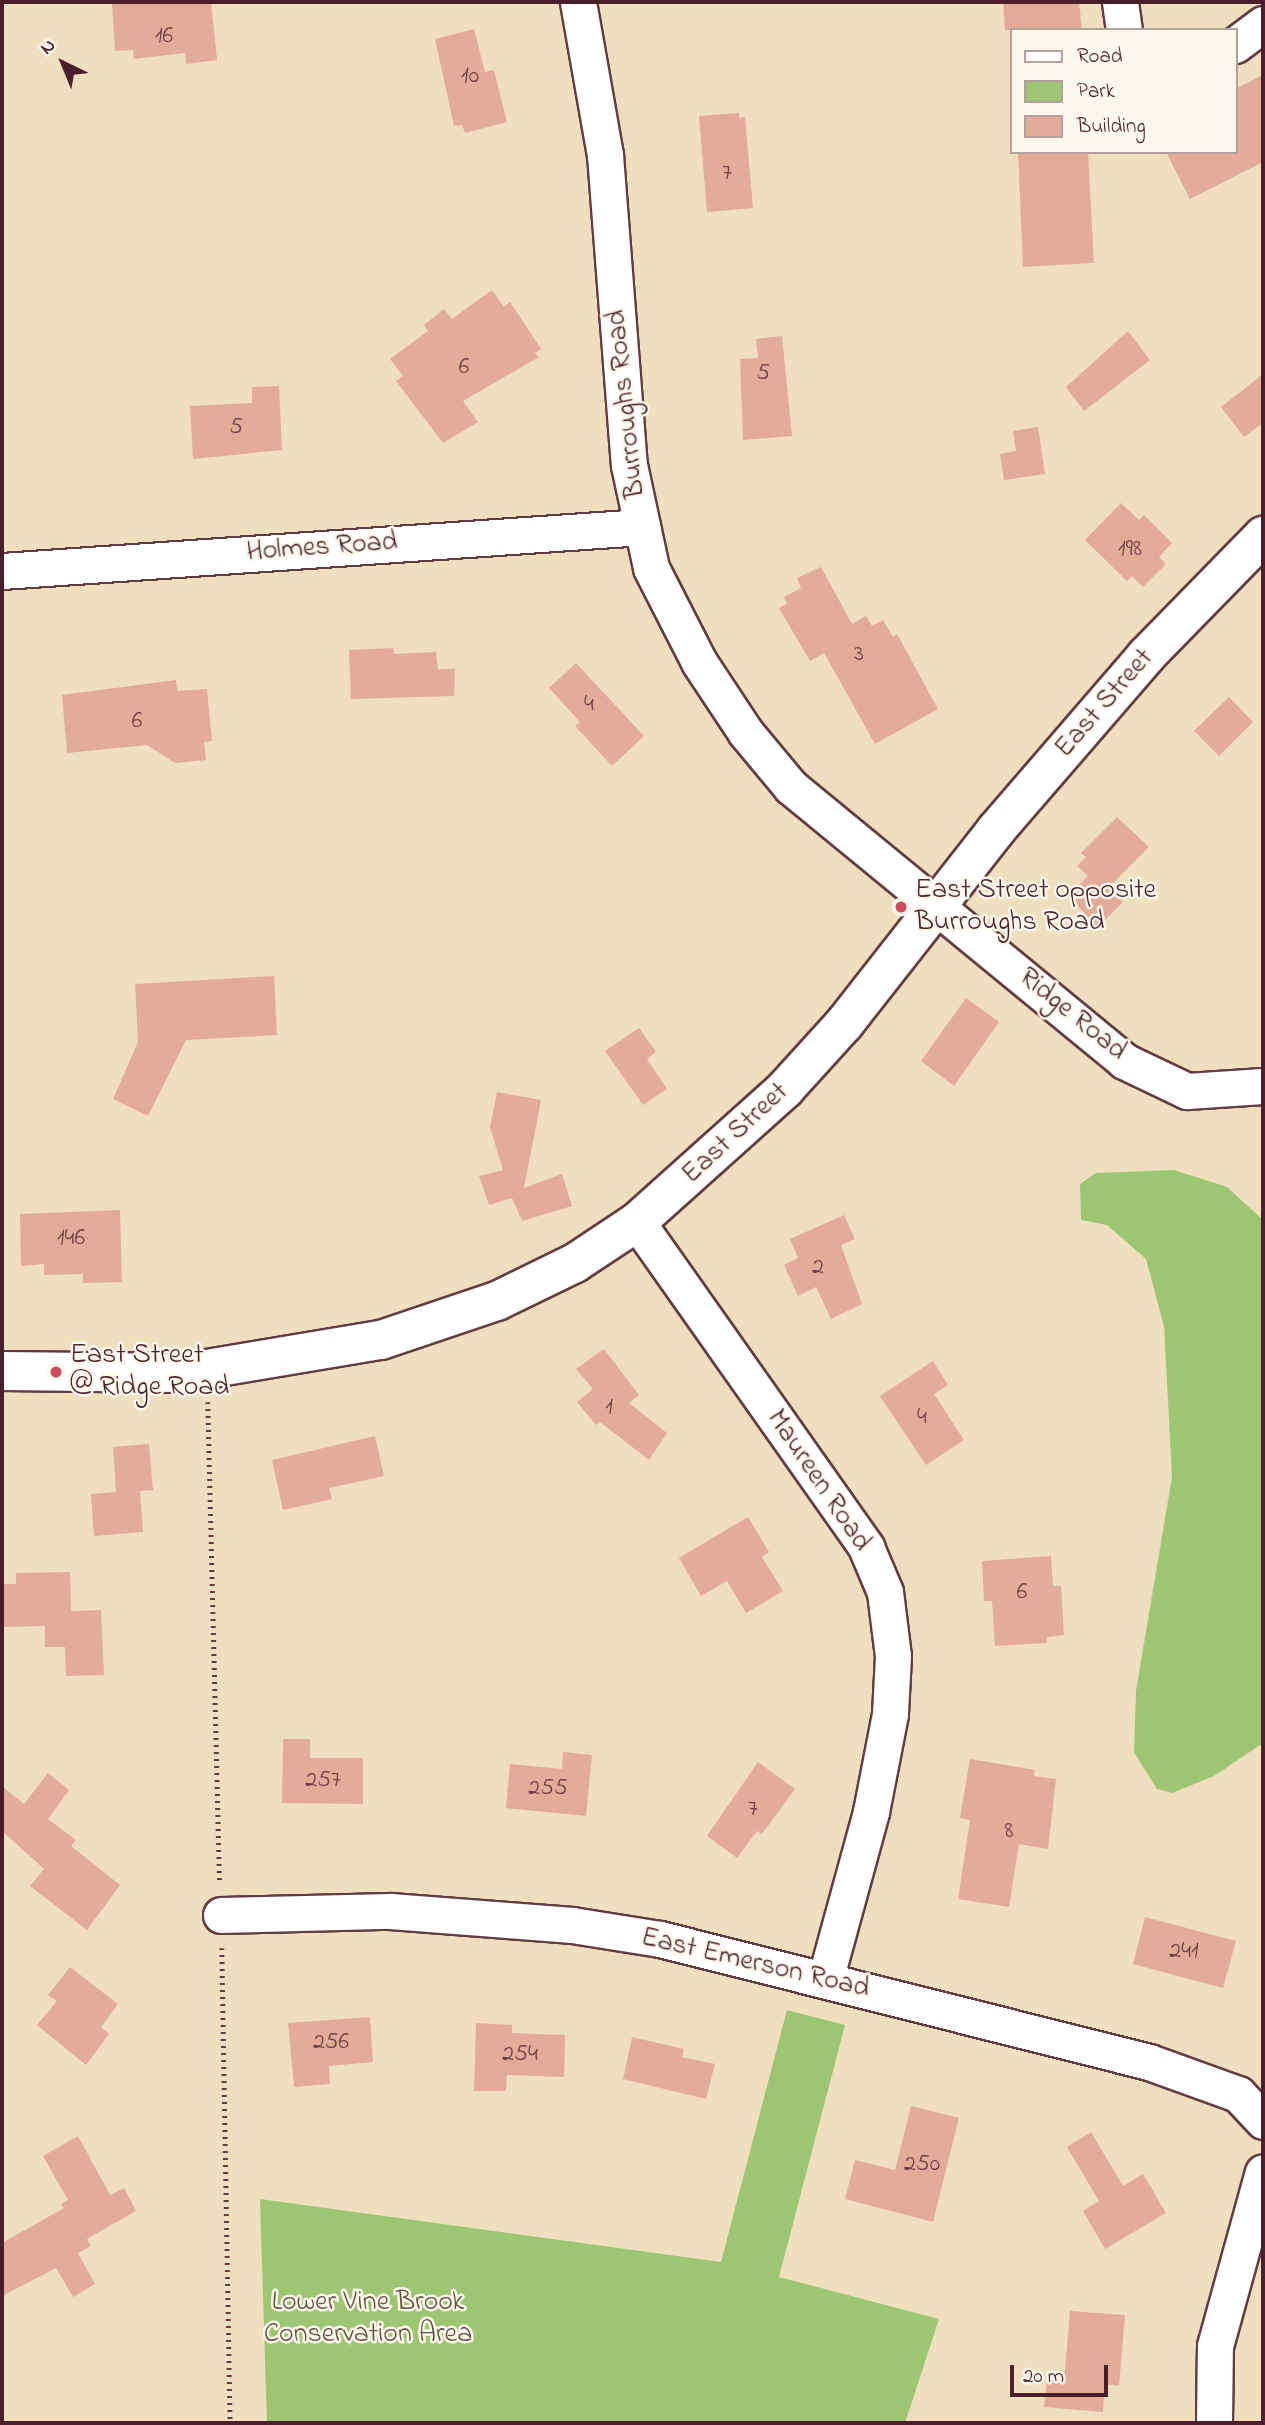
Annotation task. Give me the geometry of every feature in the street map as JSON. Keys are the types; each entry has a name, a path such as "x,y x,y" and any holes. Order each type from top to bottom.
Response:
{"street":[{"name":"Burroughs Road","path":"578,2 605,155 629,465 651,568 699,662 746,733 800,795 938,904"},
{"path":"1119,2 1124,28"},
{"path":"1237,44 1263,24"},
{"name":"Holmes Road","path":"2,571 642,527"},
{"name":"East Street","path":"2,1371 184,1373 381,1340 497,1301 575,1263 637,1222 785,1089 844,1024 938,904 1146,656 1263,536"},
{"name":"Ridge Road","path":"938,904 1124,1061 1187,1091 1263,1086"},
{"name":"Maureen Road","path":"637,1222 866,1547 885,1592 893,1656 890,1714 871,1812 825,1980"},
{"name":"East Emerson Road","path":"221,1915 390,1911 572,1925 660,1939 1149,2062 1238,2094 1263,2122"},
{"path":"1214,2423 1215,2346 1263,2172"}],"green space":[{"path":"1174,1170 1227,1187 1263,1220 1263,1743 1214,1776 1172,1793 1157,1789 1134,1752 1136,1691 1172,1477 1164,1326 1146,1259 1107,1225 1081,1220 1080,1184 1096,1173"},
{"name":"Lower Vine Brook Conservation Area","path":"787,2010 845,2025 779,2277 939,2319 905,2423 267,2423 260,2199 721,2262"}],"building":[{"path":"112,2 211,2 217,60 186,64 185,53 134,59 133,50 115,51"},
{"path":"1003,2 1079,2 1082,28 1005,30"},
{"path":"474,29 485,72 494,70 507,122 465,133 462,125 454,126 435,39"},
{"path":"1263,75 1263,162 1190,199 1167,154 1237,154 1237,88"},
{"path":"739,113 739,118 745,117 753,208 707,212 699,116"},
{"path":"1018,154 1088,154 1094,263 1023,267"},
{"path":"492,290 504,307 510,302 541,349 535,353 539,357 463,401 478,422 443,443 396,381 403,376 390,359 428,331 424,325 444,309 452,319"},
{"path":"1128,331 1150,360 1084,411 1066,387"},
{"path":"782,336 792,436 743,440 740,359 758,358 756,339"},
{"path":"1263,374 1263,423 1244,437 1221,407"},
{"path":"279,386 282,450 193,459 190,406 252,403 252,387"},
{"path":"1038,427 1045,474 1004,480 1000,454 1016,451 1013,431"},
{"path":"1121,503 1139,520 1144,515 1172,543 1159,557 1166,564 1143,587 1132,576 1127,581 1085,540"},
{"path":"821,567 852,624 866,616 872,626 883,620 893,637 897,634 938,709 875,744 824,653 810,661 779,608 787,604 784,597 801,588 797,578"},
{"path":"393,648 394,654 436,652 438,669 455,669 454,696 351,699 349,650"},
{"path":"576,663 644,736 612,766 575,726 580,722 549,688"},
{"path":"176,680 177,691 207,689 212,741 204,742 206,760 175,763 147,745 67,753 62,695"},
{"path":"1229,697 1253,722 1219,756 1194,731"},
{"path":"1117,817 1149,847 1109,887 1123,902 1098,927 1068,896 1088,876 1077,866 1086,857 1081,853"},
{"path":"274,976 277,1035 186,1040 148,1116 113,1099 138,1042 135,984"},
{"path":"966,998 999,1022 954,1086 921,1061"},
{"path":"639,1028 656,1052 647,1059 667,1089 643,1105 605,1051"},
{"path":"497,1092 541,1100 524,1188 562,1174 572,1206 522,1221 512,1198 489,1205 479,1176 503,1170 490,1127"},
{"path":"120,1210 122,1282 83,1283 83,1274 44,1275 44,1264 21,1266 20,1214"},
{"path":"844,1215 855,1239 841,1245 862,1304 831,1319 816,1287 798,1296 784,1265 798,1258 790,1239"},
{"path":"604,1349 639,1395 629,1403 667,1433 649,1460 600,1422 596,1425 577,1402 593,1389 576,1369"},
{"path":"933,1361 948,1385 934,1394 964,1440 926,1465 880,1396"},
{"path":"375,1436 384,1476 329,1488 332,1499 283,1510 272,1460"},
{"path":"149,1444 153,1490 140,1491 143,1532 94,1536 91,1494 116,1492 113,1447"},
{"path":"748,1517 769,1552 762,1557 783,1591 746,1613 727,1581 701,1596 679,1558"},
{"path":"1051,1556 1053,1586 1061,1586 1064,1635 1047,1637 1047,1643 995,1646 992,1601 984,1601 982,1561"},
{"path":"70,1572 71,1611 101,1610 104,1675 66,1676 65,1647 45,1647 45,1626 2,1627 2,1584 16,1584 16,1573"},
{"path":"283,1739 310,1739 310,1758 363,1758 363,1804 282,1803"},
{"path":"563,1752 592,1755 586,1816 506,1808 510,1764 562,1769"},
{"path":"970,1759 1035,1770 1034,1776 1056,1779 1048,1849 1019,1844 1009,1907 958,1899 970,1820 960,1818"},
{"path":"758,1762 795,1789 762,1834 757,1831 737,1858 707,1836"},
{"path":"48,1773 69,1790 48,1819 76,1840 71,1846 120,1885 87,1930 30,1886 44,1869 2,1831 2,1786 24,1804"},
{"path":"1145,1917 1236,1941 1223,1988 1133,1964"},
{"path":"70,1967 118,2004 101,2027 109,2034 86,2065 37,2025 57,2001 48,1995"},
{"path":"370,2017 373,2062 329,2066 330,2084 294,2087 288,2023"},
{"path":"476,2023 512,2025 512,2033 565,2035 564,2077 507,2075 506,2091 474,2091"},
{"path":"632,2037 684,2049 682,2057 715,2064 706,2099 623,2079"},
{"path":"911,2106 959,2118 933,2222 845,2199 855,2160 895,2170"},
{"path":"1091,2132 1123,2186 1143,2174 1166,2213 1105,2249 1083,2211 1099,2201 1067,2147"},
{"path":"78,2136 110,2195 124,2188 136,2211 87,2239 91,2246 78,2253 95,2284 73,2297 56,2268 2,2296 2,2243 64,2208 61,2204 68,2200 43,2156"},
{"path":"1070,2311 1125,2315 1119,2386 1105,2384 1103,2412 1044,2407 1047,2380 1064,2382"}],"place":[{"name":"East Street opposite Burroughs Road","path":"901,907"},
{"name":"East Street @ Ridge Road","path":"56,1372"}]}
